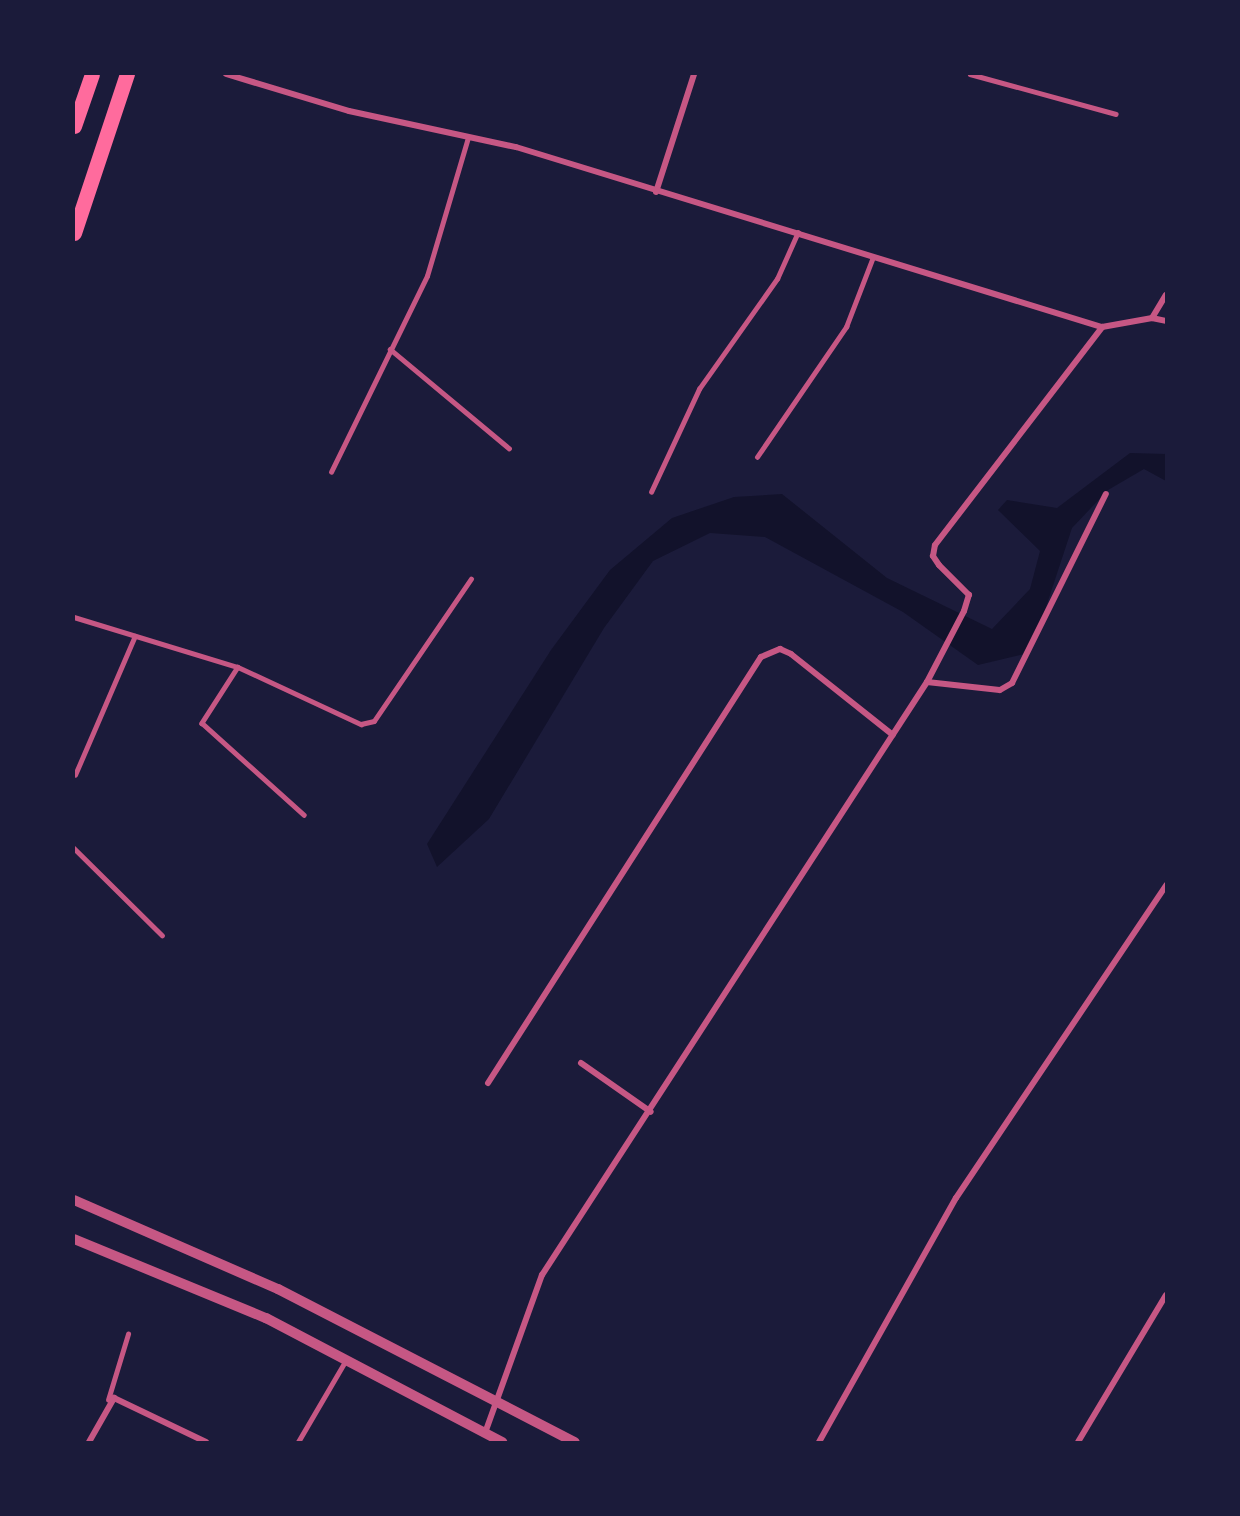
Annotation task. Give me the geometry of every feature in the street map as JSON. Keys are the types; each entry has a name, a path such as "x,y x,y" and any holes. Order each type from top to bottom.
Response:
{"main road":[{"path":"74,126 92,74"},
{"path":"74,233 124,74"}],"street":[{"path":"226,74 349,111 516,147 656,192 798,232 1102,327 1152,318 1167,321"},
{"path":"656,192 694,74"},
{"path":"1152,318 1167,295"},
{"path":"485,1433 542,1275 651,1112 927,682 964,611 969,595 939,565 933,556 935,545 1102,327"},
{"path":"927,682 1000,690 1012,683 1106,494"},
{"path":"488,1083 760,657 780,649 791,654 893,735"},
{"path":"819,1443 956,1198 1167,885"},
{"path":"581,1063 651,1112"},
{"path":"74,1200 278,1289 575,1443"},
{"path":"74,1239 266,1318 502,1443"},
{"path":"1078,1443 1167,1295"},
{"path":"89,1443 108,1400 120,1399 206,1443"}],"lane":[{"path":"970,74 1116,114"},
{"path":"331,472 427,276 468,138"},
{"path":"651,492 699,389 777,279 798,232"},
{"path":"757,457 846,327 873,257"},
{"path":"390,349 509,448"},
{"path":"74,617 237,667 347,721 374,721 471,579"},
{"path":"75,774 135,636"},
{"path":"237,667 202,723 304,815"},
{"path":"74,848 162,935"},
{"path":"108,1400 128,1334"},
{"path":"298,1443 346,1360"}],"shaded area":[{"path":"1130,453 1166,454 1166,481 1144,469 1108,490 1072,528 1044,613 1024,654 978,665 903,612 765,537 710,533 653,561 604,628 489,819 437,867 427,844 551,650 610,570 672,518 734,497 782,494 887,578 992,629 1030,589 1040,551 998,510 1007,500 1057,508"}]}
